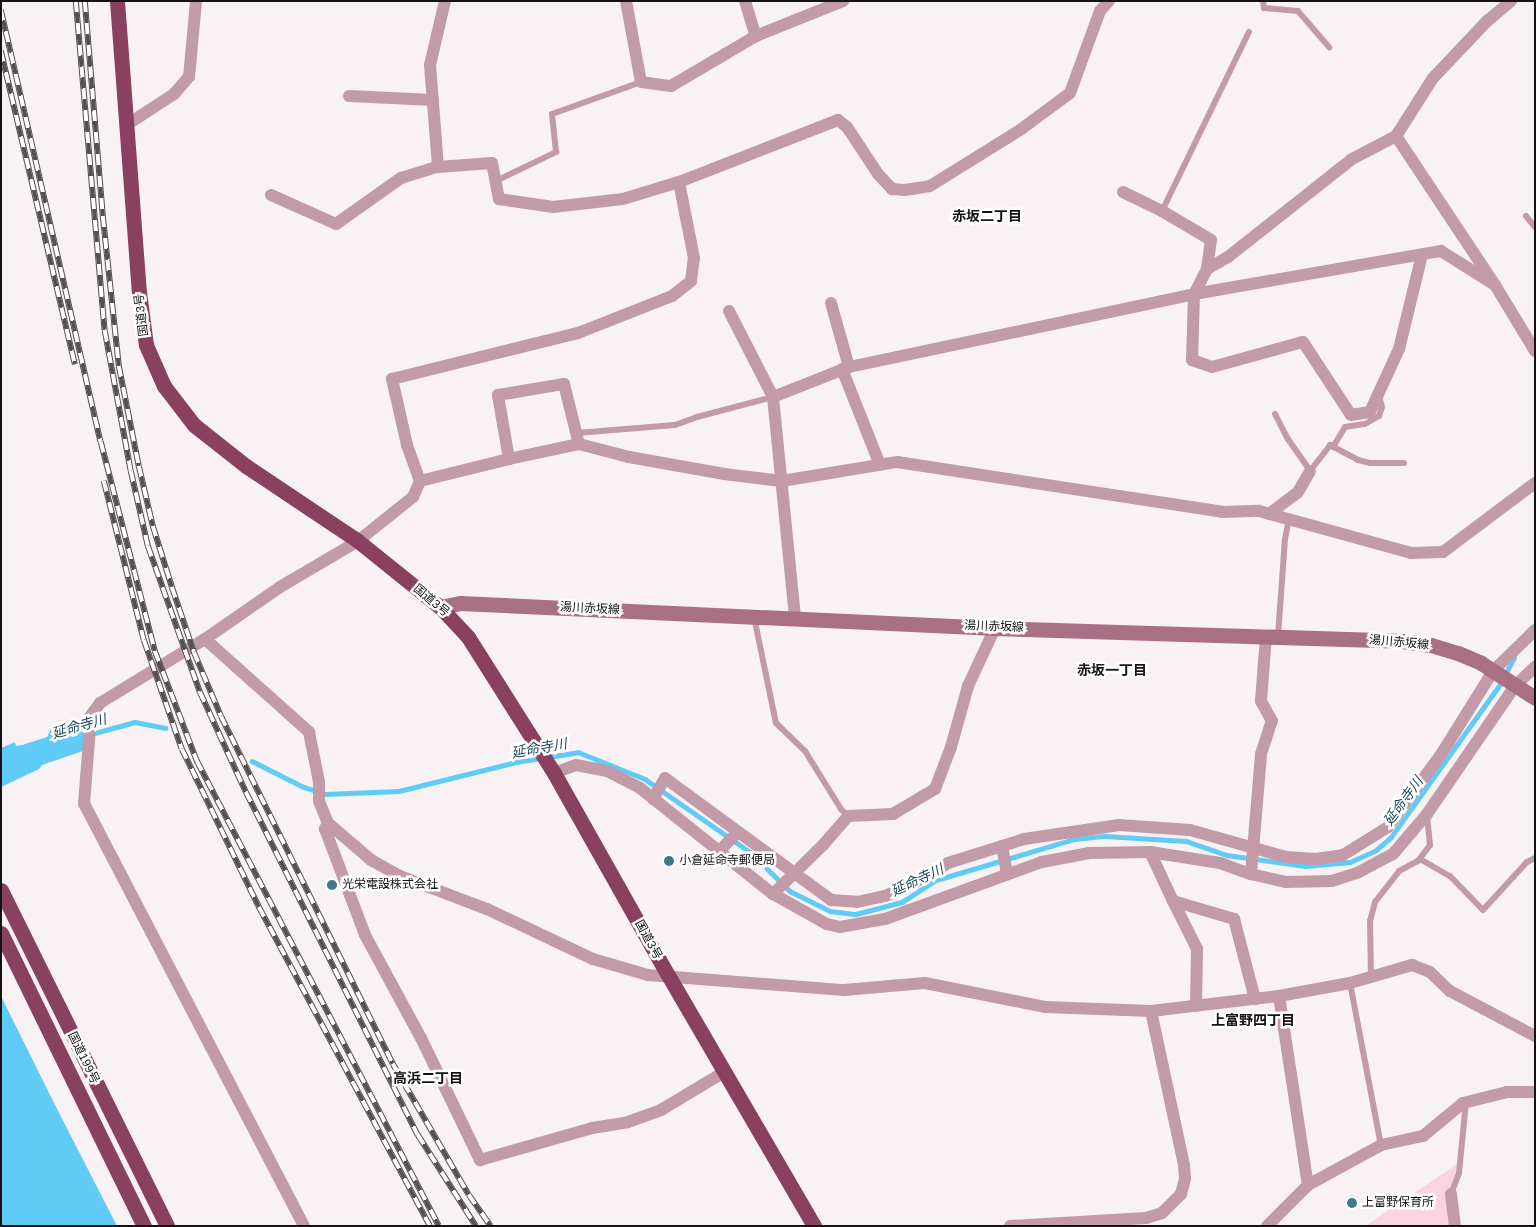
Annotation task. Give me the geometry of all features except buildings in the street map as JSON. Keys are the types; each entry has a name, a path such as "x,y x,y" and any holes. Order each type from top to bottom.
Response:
{"highway":[{"name":"国道3号","path":"117,1 128,124 139,292 146,345 164,386 194,425 246,466 358,541 440,608 468,637 552,769 668,975 814,1226"},
{"name":"国道199号","path":"1,890 166,1226"},
{"name":"国道199号","path":"1,933 144,1226"}],"main road":[{"name":"湯川赤坂線","path":"440,608 460,603 995,628 1272,636 1430,644 1458,653 1493,671 1535,698"}],"street":[{"path":"128,124 174,94 190,77 196,1"},
{"path":"438,167 430,65 445,1"},
{"path":"626,1 641,82 671,86 756,36 843,1"},
{"path":"745,1 756,36"},
{"path":"271,195 336,224 401,178 438,167 492,163 499,199 553,207 623,199 679,182 838,120 847,127 878,174 892,190 930,186 1020,130 1070,93 1100,11 1109,1"},
{"path":"1206,269 1228,258 1352,159 1396,136 1434,78 1488,20 1511,1"},
{"path":"349,96 432,100"},
{"path":"1396,136 1495,285 1535,351"},
{"path":"304,1226 84,804 91,716 100,703 205,639 280,587 358,541 413,498 420,481 407,445 392,379 578,333 672,296 691,281 694,258 679,182"},
{"path":"1123,192 1162,211 1211,240 1206,269 1194,294 1192,360 1212,367 1303,342 1351,415 1370,412 1399,349 1422,255"},
{"path":"772,397 846,368 1194,294 1441,251 1495,285"},
{"path":"831,303 846,368 880,465"},
{"path":"729,311 772,397 795,618"},
{"path":"509,459 498,395 564,384 578,439"},
{"path":"420,481 509,459 578,439 629,456 724,474 782,481 897,462 1222,512 1259,511 1411,553 1443,552 1535,483"},
{"path":"1269,514 1298,492 1310,471"},
{"path":"773,894 792,873 823,845 848,816 893,814 935,789 951,747 968,686 995,628"},
{"path":"653,799 665,778 831,900 857,902 885,896 912,884 948,863 1002,846 1057,833 1120,825 1190,830 1252,849 1286,857 1316,860 1343,855 1388,826 1442,753 1493,671 1535,630"},
{"path":"1251,874 1261,754 1272,721 1261,701 1272,636"},
{"path":"205,639 309,732 319,782 319,801 328,823 371,860 400,876 486,908 593,960 648,975 668,975 844,990 925,983 1045,1007 1151,1011 1279,996 1350,983 1412,965 1430,972 1450,991 1535,1036"},
{"path":"552,769 576,765 607,771 640,788 773,894 827,924 840,927 886,919 1042,862 1089,853 1150,852 1220,863 1251,874 1286,882 1332,881 1359,872 1393,854 1426,814 1515,686 1535,667"},
{"path":"328,823 325,829 365,935 421,1038 480,1160 592,1128 628,1122 660,1110 724,1072"},
{"path":"718,852 738,832"},
{"path":"1002,846 1008,874"},
{"path":"1150,852 1198,949 1196,1006"},
{"path":"1173,901 1234,919 1255,999"},
{"path":"1279,996 1308,1185"},
{"path":"1010,1226 1146,1218 1162,1213 1181,1194 1185,1179 1184,1165 1151,1011"},
{"path":"1267,1226 1308,1185 1381,1146 1423,1136 1466,1102 1507,1092 1535,1092"},
{"path":"1451,1194 1455,1226"}],"lane":[{"path":"1263,1 1264,8 1298,12 1330,47"},
{"path":"1162,211 1249,32"},
{"path":"496,181 556,152 552,114 641,82"},
{"path":"1526,216 1535,227"},
{"path":"1333,447 1345,427 1365,424 1379,416 1382,407 1379,393"},
{"path":"578,439 675,425 697,417 772,397"},
{"path":"1275,414 1288,439 1310,471 1330,445 1358,460 1370,463 1404,463"},
{"path":"1272,636 1284,539 1289,519"},
{"path":"754,616 776,723 805,751 841,809 848,816"},
{"path":"1371,978 1370,921 1375,902 1399,871 1420,859 1430,845 1426,814"},
{"path":"1420,859 1450,876 1483,910 1527,862 1535,858"},
{"path":"1350,983 1381,1146"},
{"path":"1451,1194 1459,1172 1466,1102"}],"shaded area":[{"path":"1460,1162 1451,1194 1455,1226 1365,1226"}],"water":[{"path":"73,726 84,733 83,751 42,765 39,769 1,787 1,748 15,742 16,746 47,737 51,729 71,731"},
{"path":"1,996 52,1099 117,1226 1,1226"}],"waterway":[{"name":"延命寺川","path":"548,757 578,752 645,779 750,852 790,891 830,911 856,914 902,902 936,880 1074,839 1105,836 1186,841 1227,855 1305,866 1350,862 1375,851 1391,837 1500,684 1514,658"},
{"name":"延命寺川","path":"91,734 135,722 165,728"},
{"name":"延命寺川","path":"252,761 304,787 325,794 399,791 516,762 540,758"}],"railway":[{"path":"76,1 105,331 131,471 148,546 200,692 246,792 418,1135 476,1226"},
{"path":"85,1 103,216 119,366 153,526 172,587 194,652 221,716 393,1064 469,1195 491,1226"},
{"path":"1,10 101,442 155,651 197,761 439,1226"},
{"path":"1,51 75,364"},
{"path":"104,481 144,640 182,749 259,907 430,1226"}],"place":[{"name":"小倉延命寺郵便局","path":"669,861"},
{"name":"光栄電設株式会社","path":"332,885"},
{"name":"上富野保育所","path":"1352,1203"}],"district":[{"name":"赤坂二丁目","path":"987,216"},
{"name":"赤坂一丁目","path":"1112,670"},
{"name":"上富野四丁目","path":"1253,1020"},
{"name":"高浜二丁目","path":"428,1078"}]}
